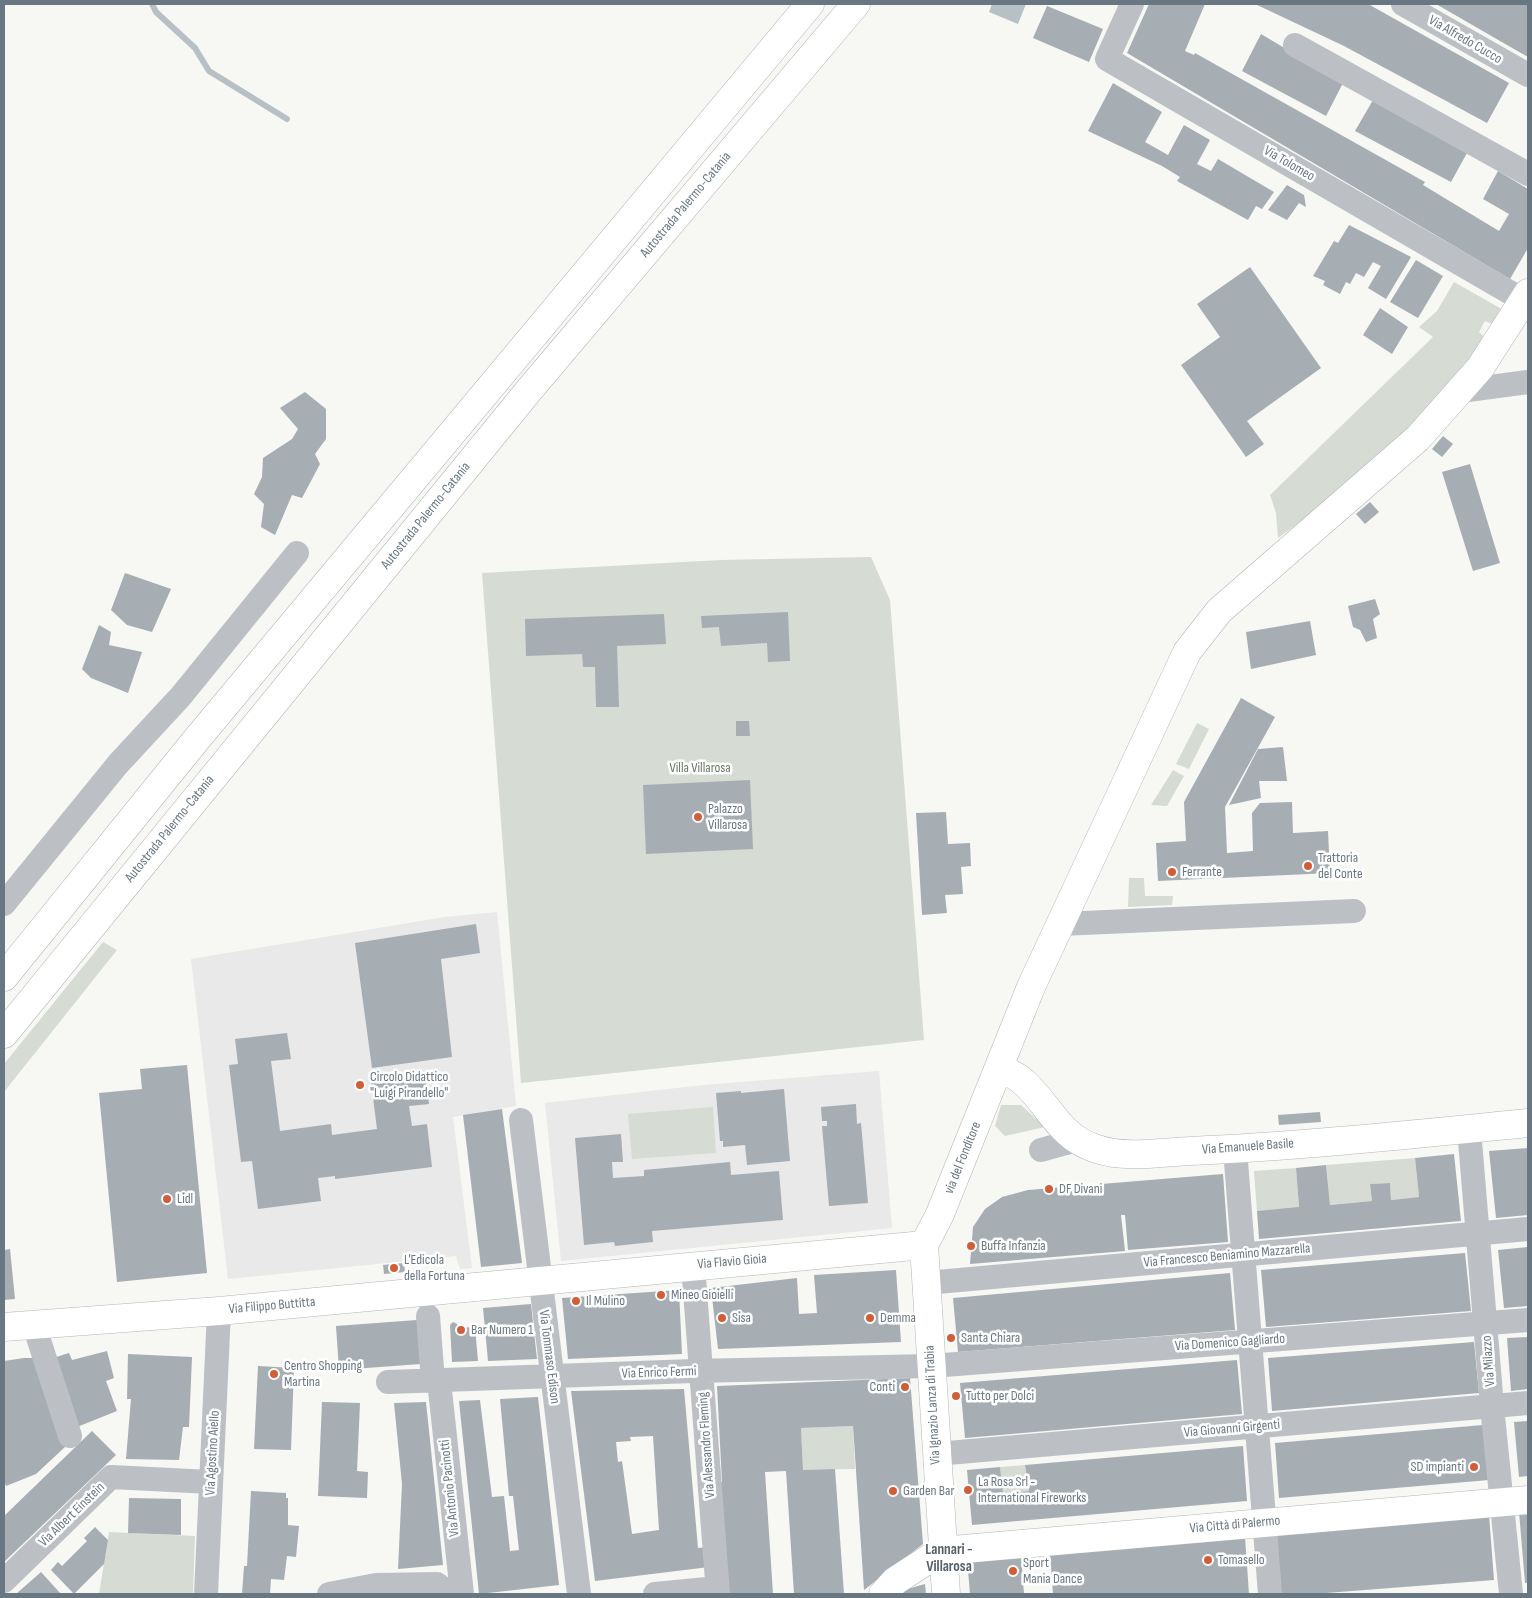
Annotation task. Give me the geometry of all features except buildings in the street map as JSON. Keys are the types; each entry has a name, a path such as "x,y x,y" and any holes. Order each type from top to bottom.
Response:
{"main road":[{"path":"4,977 227,702 810,4"},
{"name":"Autostrada Palermo-Catania","path":"4,1034 524,397 856,4"},
{"name":"via del Fonditore","path":"924,1245 940,1214 1031,987 1187,652 1219,611 1418,438 1480,368 1526,296"},
{"name":"Via Emanuele Basile","path":"999,1069 1018,1077 1029,1087 1062,1128 1077,1140 1097,1150 1123,1153 1235,1149 1528,1123"},
{"name":"Via Flavio Gioia","path":"540,1280 924,1245"},
{"name":"Via Ignazio Lanza di Trabia","path":"924,1245 941,1550 946,1594"},
{"name":"Via Filippo Buttitta","path":"4,1327 219,1311 540,1280"},
{"name":"Via Città di Palermo","path":"941,1550 1528,1500"},
{"path":"883,1594 895,1581 941,1550"}],"street":[{"name":"Via Tolomeo","path":"1132,4 1107,59 1526,296"},
{"name":"Via Alfredo Cucco","path":"1403,4 1528,75"},
{"path":"1295,45 1528,174"},
{"path":"1460,391 1528,382"},
{"path":"4,904 118,764 182,696 297,553"},
{"path":"1061,924 1354,911"},
{"name":"Via Tommaso Edison","path":"522,1120 579,1594"},
{"name":"Via Milazzo","path":"1469,1128 1492,1406 1511,1594"},
{"path":"1040,1150 1077,1140"},
{"path":"1235,1149 1270,1594"},
{"name":"Via Francesco Beniamino Mazzarella","path":"926,1283 1528,1229"},
{"name":"Via Alessandro Fleming","path":"693,1265 718,1591"},
{"name":"Via Agostino Aiello","path":"206,1594 219,1311"},
{"name":"Via Antonio Pacinotti","path":"428,1316 462,1594"},
{"name":"Via Domenico Gagliardo","path":"931,1366 1528,1320"},
{"path":"34,1325 70,1436"},
{"name":"Via Enrico Fermi","path":"388,1382 552,1378 702,1371 931,1366"},
{"name":"Via Giovanni Girgenti","path":"936,1454 1528,1403"},
{"name":"Via Albert Einstein","path":"4,1581 111,1477 211,1482"},
{"path":"329,1594 376,1585 437,1584 450,1594"},
{"path":"656,1594 718,1591"}],"shaded area":[{"path":"992,4 1026,4 1018,24 989,12"},
{"name":"Circolo Didattico \"Luigi Pirandello\"","path":"497,912 516,1106 453,1117 472,1268 460,1269 456,1256 228,1279 191,959 445,917"},
{"path":"879,1071 892,1228 561,1261 545,1103 703,1085"}],"green space":[{"path":"1454,282 1507,312 1494,325 1485,321 1479,332 1486,338 1439,405 1336,496 1278,538 1276,513 1270,495 1433,337 1419,327 1437,311"},
{"name":"Villa Villarosa","path":"871,557 890,600 924,1040 521,1083 482,573 721,560"},
{"path":"1197,723 1209,729 1189,769 1176,764"},
{"path":"1173,770 1184,776 1167,806 1151,805"},
{"path":"1129,878 1144,878 1145,896 1173,896 1172,905 1128,907"},
{"path":"103,942 117,950 4,1092 4,1064"},
{"path":"1001,1105 1021,1105 1045,1127 1005,1136 995,1126"},
{"path":"713,1107 716,1153 632,1159 628,1114"},
{"path":"1415,1158 1419,1197 1391,1200 1390,1183 1370,1184 1372,1201 1330,1205 1326,1165"},
{"path":"1296,1168 1299,1208 1257,1211 1254,1171"},
{"path":"853,1426 855,1469 803,1470 801,1428"},
{"path":"1025,1465 1029,1491 1003,1493 1000,1467"},
{"path":"109,1532 195,1536 193,1594 99,1594"}],"waterway":[{"path":"152,4 156,12 195,48 209,71 287,119"}],"place":[{"name":"Palazzo Villarosa","path":"698,817"},
{"name":"Trattoria del Conte","path":"1308,866"},
{"name":"Ferrante","path":"1172,872"},
{"name":"Circolo Didattico \"Luigi Pirandello\"","path":"360,1085"},
{"name":"DF Divani","path":"1049,1189"},
{"name":"Lidl","path":"167,1199"},
{"name":"Buffa Infanzia","path":"971,1246"},
{"name":"L'Edicola della Fortuna","path":"394,1268"},
{"name":"Mineo Gioielli","path":"661,1295"},
{"name":"Il Mulino","path":"576,1301"},
{"name":"Sisa","path":"722,1318"},
{"name":"Demma","path":"870,1318"},
{"name":"Bar Numero 1","path":"461,1330"},
{"name":"Santa Chiara","path":"951,1338"},
{"name":"Centro Shopping Martina","path":"274,1374"},
{"name":"Conti","path":"905,1387"},
{"name":"Tutto per Dolci","path":"956,1396"},
{"name":"SD impianti","path":"1474,1467"},
{"name":"La Rosa Srl - International Fireworks","path":"968,1490"},
{"name":"Garden Bar","path":"893,1491"},
{"name":"Tomasello","path":"1208,1560"},
{"name":"Sport Mania Dance","path":"1013,1571"}],"district":[{"name":"Lannari - Villarosa","path":"949,1558"}]}
